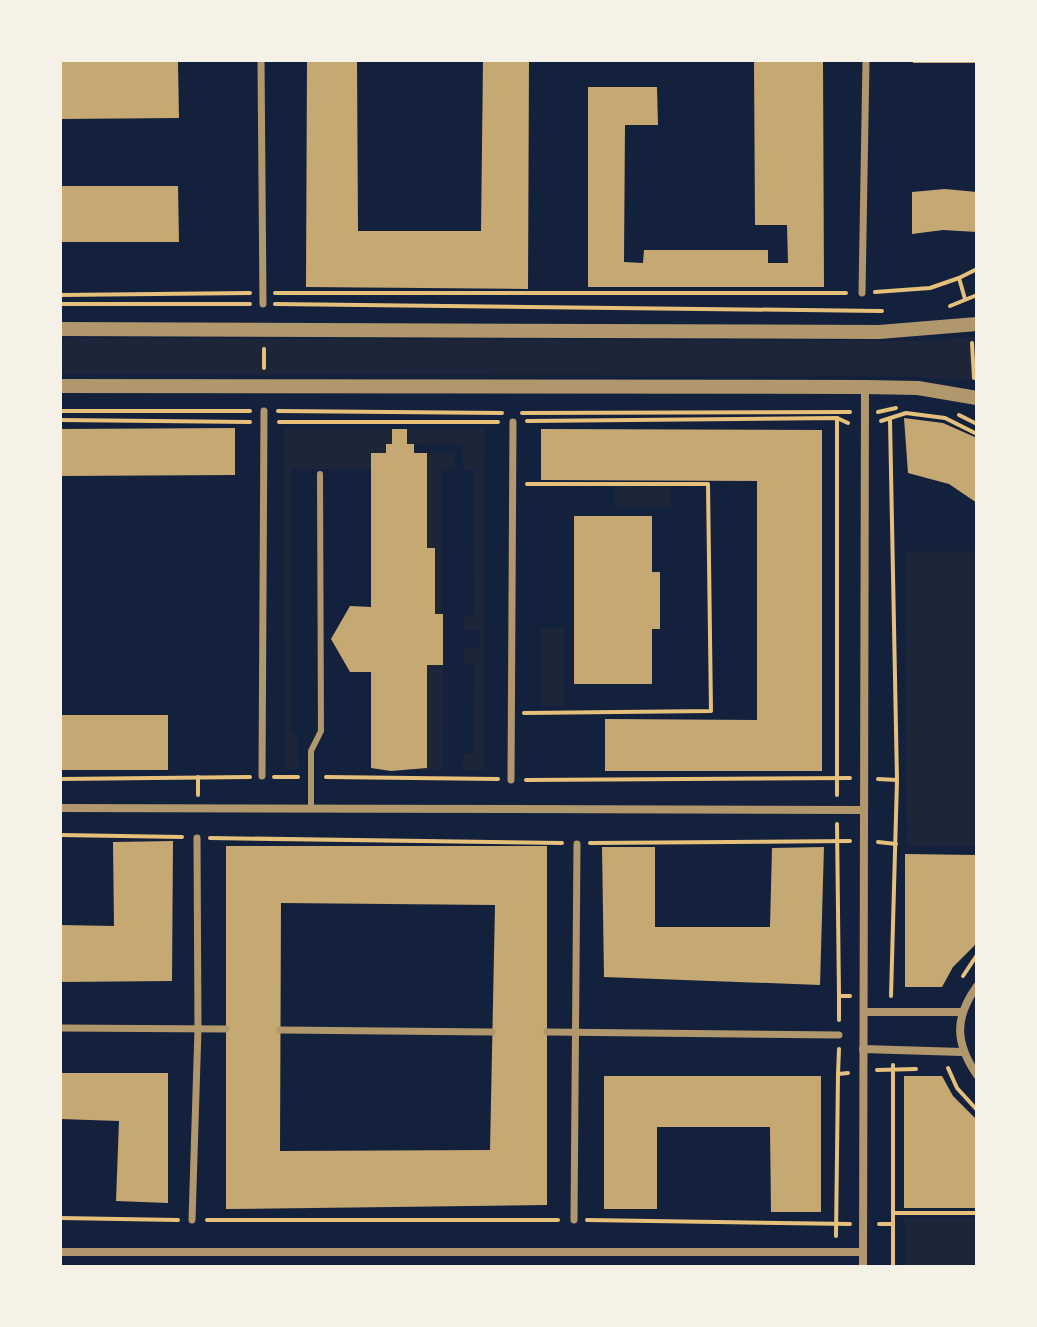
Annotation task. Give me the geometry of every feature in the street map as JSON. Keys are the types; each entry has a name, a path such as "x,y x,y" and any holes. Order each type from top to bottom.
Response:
{"street":[{"path":"261,60 263,304"},
{"path":"862,293 866,60"},
{"path":"60,329 879,332 977,324"},
{"path":"60,386 865,387 918,388 977,398"},
{"path":"863,1267 865,387"},
{"path":"262,776 264,411"},
{"path":"511,780 513,422"},
{"path":"60,808 863,810"},
{"path":"192,1220 198,1029 197,838"},
{"path":"574,1220 577,844"},
{"path":"977,986 960,1012 962,1052 977,1075"},
{"path":"864,1012 960,1012"},
{"path":"60,1028 226,1029"},
{"path":"280,1030 492,1032"},
{"path":"547,1032 839,1035"},
{"path":"863,1049 962,1052"},
{"path":"60,1252 863,1252"}],"lane":[{"path":"311,808 311,751 321,731 320,474"}],"path":[{"path":"60,295 862,293 930,288 959,278"},
{"path":"945,308 977,295"},
{"path":"60,304 889,313"},
{"path":"264,329 264,387"},
{"path":"60,420 513,422 837,418 847,424 890,420 906,413 945,418 977,434"},
{"path":"837,418 839,996"},
{"path":"60,835 577,844 864,841 896,844 890,420"},
{"path":"511,713 711,711 708,484 512,484"},
{"path":"60,779 262,776 511,780 897,780"},
{"path":"835,1252 839,1035"},
{"path":"934,1069 949,1068 957,1088 977,1110"},
{"path":"838,1074 920,1069"},
{"path":"893,1213 977,1213"},
{"path":"60,1218 893,1224 893,1267"}],"shaded area":[{"path":"977,336 977,381 899,376 60,374 60,338 937,341"},
{"path":"284,429 392,429 392,444 386,444 386,453 371,453 371,469 291,469 291,731 297,736 298,770 285,770"},
{"path":"407,429 485,429 484,770 463,770 463,754 474,753 475,664 464,663 463,649 480,648 480,631 464,630 464,616 475,615 474,470 463,469 463,445 407,444"},
{"path":"427,453 455,453 455,469 441,469 441,614 435,614 435,548 427,548"},
{"path":"615,486 671,486 671,507 615,507"},
{"path":"977,551 977,846 907,846 906,552"},
{"path":"541,628 564,628 564,706 541,706"},
{"path":"427,665 443,665 442,770 406,770 427,768"},
{"path":"905,1218 977,1218 977,1267 905,1267"}],"building":[{"path":"307,60 357,60 358,231 481,231 483,60 529,60 528,289 306,287"},
{"path":"754,60 823,60 824,287 588,287 588,87 657,87 658,125 625,125 624,262 643,263 644,250 768,250 768,263 788,263 787,225 755,225"},
{"path":"913,60 977,60 977,63 913,63"},
{"path":"60,62 178,62 179,118 60,119"},
{"path":"60,186 178,186 179,242 60,242"},
{"path":"945,189 977,192 977,232 943,230 912,234 912,192"},
{"path":"904,418 943,423 977,438 977,503 949,484 908,473"},
{"path":"235,428 235,475 60,476 60,429"},
{"path":"392,429 407,429 407,444 414,444 414,453 427,453 427,548 435,548 435,614 443,614 443,665 427,665 427,768 391,771 371,768 371,672 350,672 331,639 350,606 371,607 371,453 386,453 386,444 392,444"},
{"path":"541,429 822,430 822,771 605,771 605,719 757,720 757,481 541,480"},
{"path":"574,516 652,516 652,572 660,572 660,629 652,629 652,684 574,684"},
{"path":"60,715 168,715 168,770 60,770"},
{"path":"173,841 172,981 60,982 60,925 114,926 113,842"},
{"path":"226,846 547,846 547,1205 226,1209","holes":["281,903 495,905 490,1150 280,1151"]},
{"path":"602,847 655,847 655,927 770,927 772,848 824,847 820,985 604,977"},
{"path":"905,854 977,855 977,943 953,967 942,987 905,987"},
{"path":"60,1073 168,1073 168,1203 116,1201 119,1121 60,1119"},
{"path":"604,1076 821,1076 821,1212 771,1212 770,1127 657,1127 657,1209 604,1209"},
{"path":"904,1076 942,1076 953,1096 977,1120 977,1208 904,1208"}]}
